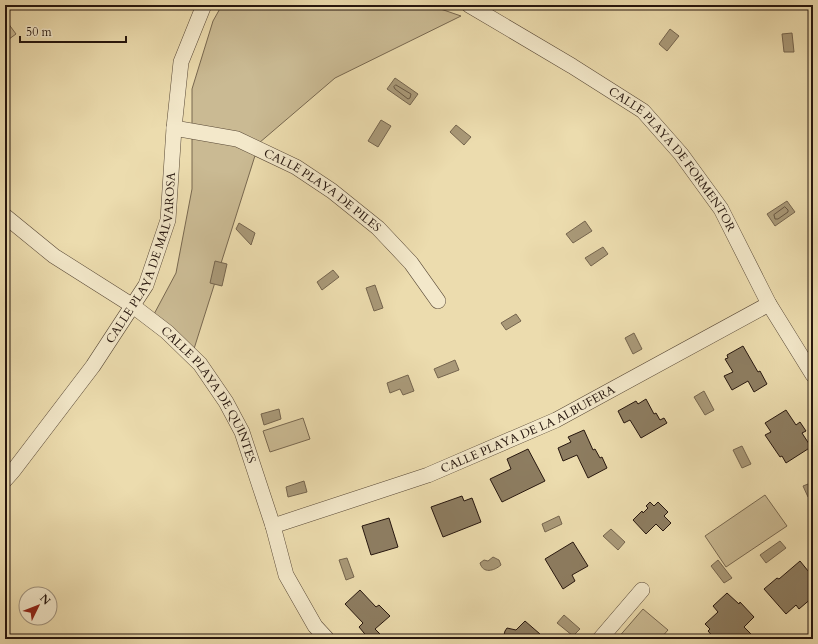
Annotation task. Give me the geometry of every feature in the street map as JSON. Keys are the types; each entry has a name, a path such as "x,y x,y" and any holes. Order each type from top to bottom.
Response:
{"street":[{"name":"CALLE PLAYA DE MALVAROSA","path":"5,480 14,471 93,366 146,285 168,220 174,128 181,62 204,5"},
{"name":"CALLE PLAYA DE FORMENTOR","path":"469,5 572,66 643,111 681,154 721,209 769,304 813,375"},
{"name":"CALLE PLAYA DE PILES","path":"174,128 237,139 296,167 332,192 378,228 411,263 438,301"},
{"name":"CALLE PLAYA DE QUINTES","path":"5,216 54,256 133,306 167,332 200,364 226,402 242,432 273,526 286,575 315,626 327,639"},
{"name":"CALLE PLAYA DE LA ALBUFERA","path":"273,526 428,475 556,420 769,304"},
{"path":"600,639 642,590"}],"shaded area":[{"path":"222,5 429,5 461,16 335,78 259,143 193,352 153,316 176,273 192,189 192,89 213,21"},
{"path":"5,19 16,34 5,42"},
{"path":"303,418 310,439 270,452 263,431"},
{"path":"765,495 787,526 726,567 705,536"},
{"path":"643,609 668,630 660,639 617,639"}],"water":[{"path":"670,29 679,36 667,51 659,44"},
{"path":"792,33 794,52 784,52 782,34"},
{"path":"395,78 418,94 410,105 387,89"},
{"path":"381,120 391,126 378,147 368,141"},
{"path":"456,125 471,137 464,145 450,132"},
{"path":"787,201 795,212 775,226 767,214"},
{"path":"585,221 592,231 573,243 566,234"},
{"path":"239,223 255,233 251,245 236,229"},
{"path":"603,247 608,254 591,266 585,258"},
{"path":"215,261 227,264 222,286 210,283"},
{"path":"333,270 339,277 322,290 317,282"},
{"path":"375,285 383,308 374,311 366,288"},
{"path":"516,314 521,321 506,330 501,323"},
{"path":"634,333 642,349 633,354 625,338"},
{"path":"455,360 459,370 438,378 434,369"},
{"path":"408,375 414,391 403,395 400,389 390,393 387,383"},
{"path":"704,391 714,410 705,415 694,397"},
{"path":"279,409 281,419 264,425 261,414"},
{"path":"742,446 751,464 742,468 733,450"},
{"path":"304,481 307,492 288,497 286,487"},
{"path":"813,482 813,495 808,497 803,486"},
{"path":"559,516 562,524 545,532 542,524"},
{"path":"611,529 625,542 618,550 603,536"},
{"path":"780,541 786,548 766,563 760,555"},
{"path":"493,557 499,560 501,565 492,570 486,570 481,566 480,563 484,560 488,561"},
{"path":"347,558 354,577 346,580 339,560"},
{"path":"718,560 732,578 724,583 711,566"},
{"path":"564,615 580,629 573,636 557,623"}],"building":[{"path":"743,346 758,372 760,371 767,384 754,392 748,381 732,390 724,376 733,372 725,359 728,358 727,355"},
{"path":"646,399 654,414 656,413 660,420 664,418 667,423 641,438 630,420 624,423 618,411 636,401 638,404"},
{"path":"786,410 796,425 800,422 806,431 802,433 811,447 786,463 765,435 771,432 765,423"},
{"path":"584,430 593,450 595,449 600,458 602,457 607,468 588,478 577,455 563,461 558,448 571,442 568,437"},
{"path":"528,449 545,481 502,502 490,479 511,469 507,459"},
{"path":"462,496 464,501 472,498 481,522 443,537 431,507"},
{"path":"650,502 654,506 658,502 668,512 664,516 671,523 663,531 656,524 646,534 633,520 642,511 643,513 648,508 646,506"},
{"path":"389,518 398,547 371,555 362,526"},
{"path":"573,542 588,566 572,575 575,581 563,589 545,559"},
{"path":"800,561 813,577 813,597 799,609 796,605 786,614 764,589 777,578 779,579"},
{"path":"360,590 376,607 379,605 390,616 375,629 385,639 369,639 359,627 363,623 345,604"},
{"path":"727,593 739,604 740,602 754,617 744,627 752,635 748,639 715,639 708,631 710,629 705,624 718,612 713,606"},
{"path":"525,621 540,634 537,639 503,639 507,628 516,630"},
{"path":"453,636 462,639 446,639 447,637 452,638"}]}
